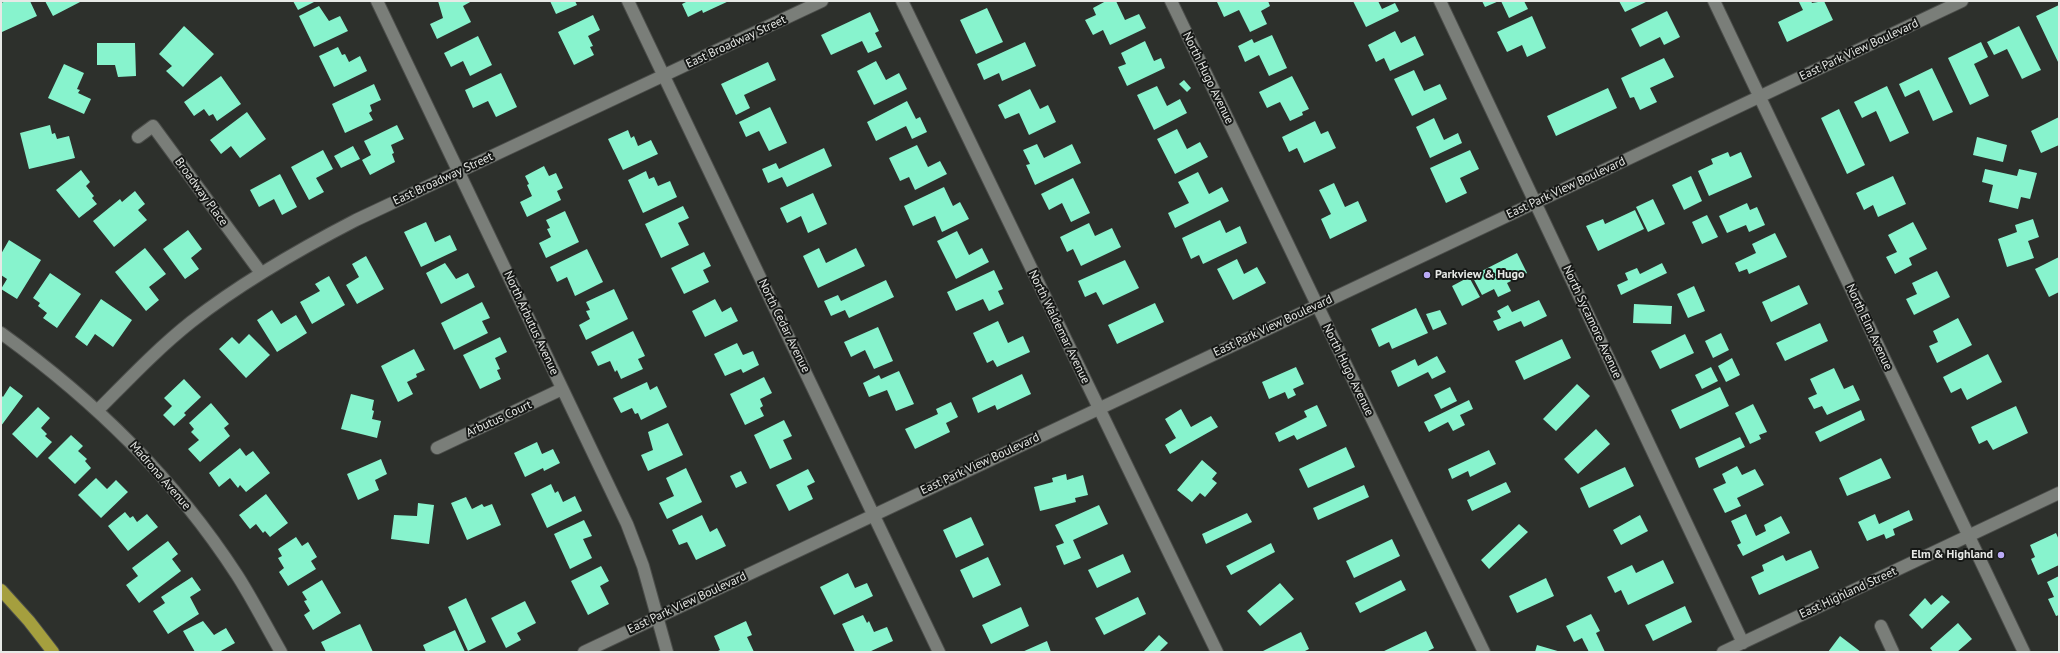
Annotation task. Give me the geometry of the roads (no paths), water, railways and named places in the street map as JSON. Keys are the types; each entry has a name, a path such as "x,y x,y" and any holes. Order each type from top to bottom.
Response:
{"highway":[{"path":"1,590 29,621 53,652"}],"street":[{"name":"North Arbutus Avenue","path":"377,1 627,524 643,566 667,652"},
{"name":"North Cedar Avenue","path":"628,1 939,652"},
{"name":"East Broadway Street","path":"98,410 151,356 184,328 261,273 302,248 349,223 822,1"},
{"name":"North Waldemar Avenue","path":"902,1 1217,652"},
{"name":"North Hugo Avenue","path":"1171,1 1484,652"},
{"name":"North Sycamore Avenue","path":"1440,1 1743,643"},
{"name":"North Elm Avenue","path":"1714,1 2024,652"},
{"name":"East Park View Boulevard","path":"584,652 1962,1"},
{"name":"Broadway Place","path":"138,137 152,126 261,273"},
{"name":"Madrona Avenue","path":"1,333 47,367 98,410 141,452 179,496 237,576 281,652"},
{"name":"Arbutus Court","path":"437,448 562,389"},
{"name":"East Highland Street","path":"1723,652 2059,493"},
{"path":"1881,626 1893,652"}],"place":[{"name":"Parkview & Hugo","path":"1427,275"},
{"name":"Elm & Highland","path":"2001,555"}]}
